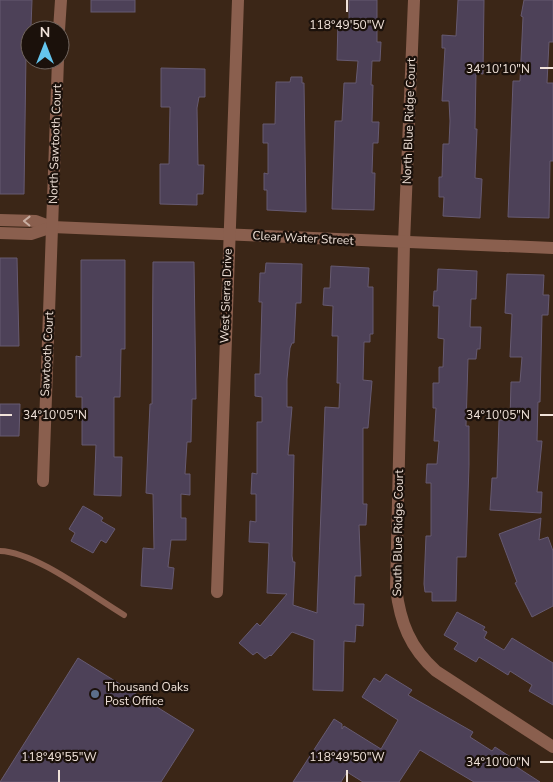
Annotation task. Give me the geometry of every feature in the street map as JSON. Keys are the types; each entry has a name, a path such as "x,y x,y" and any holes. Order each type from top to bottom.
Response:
{"street":[{"path":"59,20 60,0"},
{"name":"West Sierra Drive","path":"217,592 228,234 238,0"},
{"name":"North Blue Ridge Court","path":"404,243 414,0"},
{"name":"North Sawtooth Court","path":"52,227 58,70"},
{"name":"Clear Water Street","path":"0,220 36,221 52,227 553,248"},
{"name":"Clear Water Street","path":"0,233 31,234 52,227"},
{"name":"Sawtooth Court","path":"43,481 52,227"},
{"name":"South Blue Ridge Court","path":"404,243 396,588 399,610 411,642 424,661 436,671 553,747"}],"lane":[{"path":"0,551 11,551 33,560 124,615"}],"building":[{"path":"0,0 32,0 31,20 20,20 20,70 26,70 24,194 0,194"},
{"path":"91,0 135,0 135,12 91,12"},
{"path":"349,0 377,0 377,42 381,42 380,61 372,61 371,85 373,85 372,122 379,122 378,143 373,143 372,173 375,173 374,210 332,209 335,121 342,121 344,83 356,83 358,61 337,60 338,21 349,21"},
{"path":"458,0 484,0 483,74 476,73 475,129 477,129 475,178 482,179 480,218 443,216 444,197 439,197 439,177 442,177 443,144 449,144 450,121 449,101 442,101 445,48 442,48 442,35 456,36"},
{"path":"524,0 553,0 553,42 549,42 547,83 553,83 553,161 550,161 549,218 508,217 513,81 520,81 523,17 521,16"},
{"path":"161,68 205,69 205,97 199,97 197,108 198,165 204,165 203,194 197,194 197,205 160,204 160,164 169,164 170,107 161,107"},
{"path":"291,77 302,77 302,83 304,83 306,212 267,210 267,190 264,190 264,173 268,174 268,143 263,143 263,124 275,124 276,82 290,82"},
{"path":"0,258 17,258 19,346 0,346"},
{"path":"81,260 125,260 125,349 121,349 120,397 114,397 114,457 122,457 121,496 94,495 96,445 82,445 82,397 76,397 76,356 81,357"},
{"path":"153,262 194,262 196,399 192,399 191,442 187,442 185,474 190,474 190,495 181,494 181,518 186,518 186,540 171,540 168,567 174,568 172,589 141,586 143,548 154,549 153,494 146,493 150,404 152,404"},
{"path":"266,263 302,264 301,303 296,303 294,343 292,343 290,348 287,379 287,407 292,407 288,455 294,455 292,556 293,562 295,562 293,605 317,613 325,407 339,408 340,383 337,383 338,336 332,336 333,306 323,305 324,288 330,288 331,266 369,268 368,287 373,287 373,334 370,334 370,342 364,342 363,380 372,381 368,428 363,428 363,504 367,504 366,525 359,525 361,576 355,576 354,604 364,604 363,626 356,625 355,642 344,641 343,691 313,690 314,640 292,632 271,656 265,659 257,652 253,655 239,643 257,623 260,626 287,594 267,593 269,543 249,542 250,521 256,522 256,494 251,494 252,473 257,474 257,422 262,422 262,397 255,396 255,374 260,374 262,302 259,302 260,273 265,273"},
{"path":"438,269 477,271 476,299 471,299 470,327 481,327 480,349 477,349 476,359 468,359 466,426 469,426 469,465 466,557 457,557 456,601 432,601 432,592 425,592 424,584 426,536 431,536 431,483 426,483 427,464 437,464 439,441 434,441 436,408 433,408 433,383 439,383 439,367 443,367 444,339 438,338 439,306 433,306 434,291 437,291"},
{"path":"507,274 544,275 543,295 549,295 548,315 542,315 540,402 538,402 537,441 542,441 537,492 542,492 541,513 490,510 492,478 497,478 499,420 510,420 511,382 520,382 522,357 510,357 512,314 505,313"},
{"path":"0,404 20,404 19,436 0,436"},
{"path":"83,506 99,515 103,518 101,521 115,529 106,543 101,540 93,553 71,541 75,533 69,529"},
{"path":"541,518 539,540 548,537 553,551 553,606 532,617 515,583 517,582 499,534"},
{"path":"457,612 485,627 483,630 487,632 484,638 504,650 512,638 553,663 553,705 529,691 532,685 510,671 508,675 479,657 476,662 454,649 458,643 444,635"},
{"name":"Thousand Oaks Post Office","path":"78,658 194,730 161,782 0,782"},
{"path":"386,674 412,690 408,695 473,732 470,737 492,751 495,747 512,758 509,762 540,782 474,782 420,750 399,782 363,782 347,772 341,782 293,782 334,719 342,724 342,729 344,726 381,749 398,720 362,697 374,678 380,682"}],"place":[{"name":"Thousand Oaks Post Office","path":"95,694"}]}
